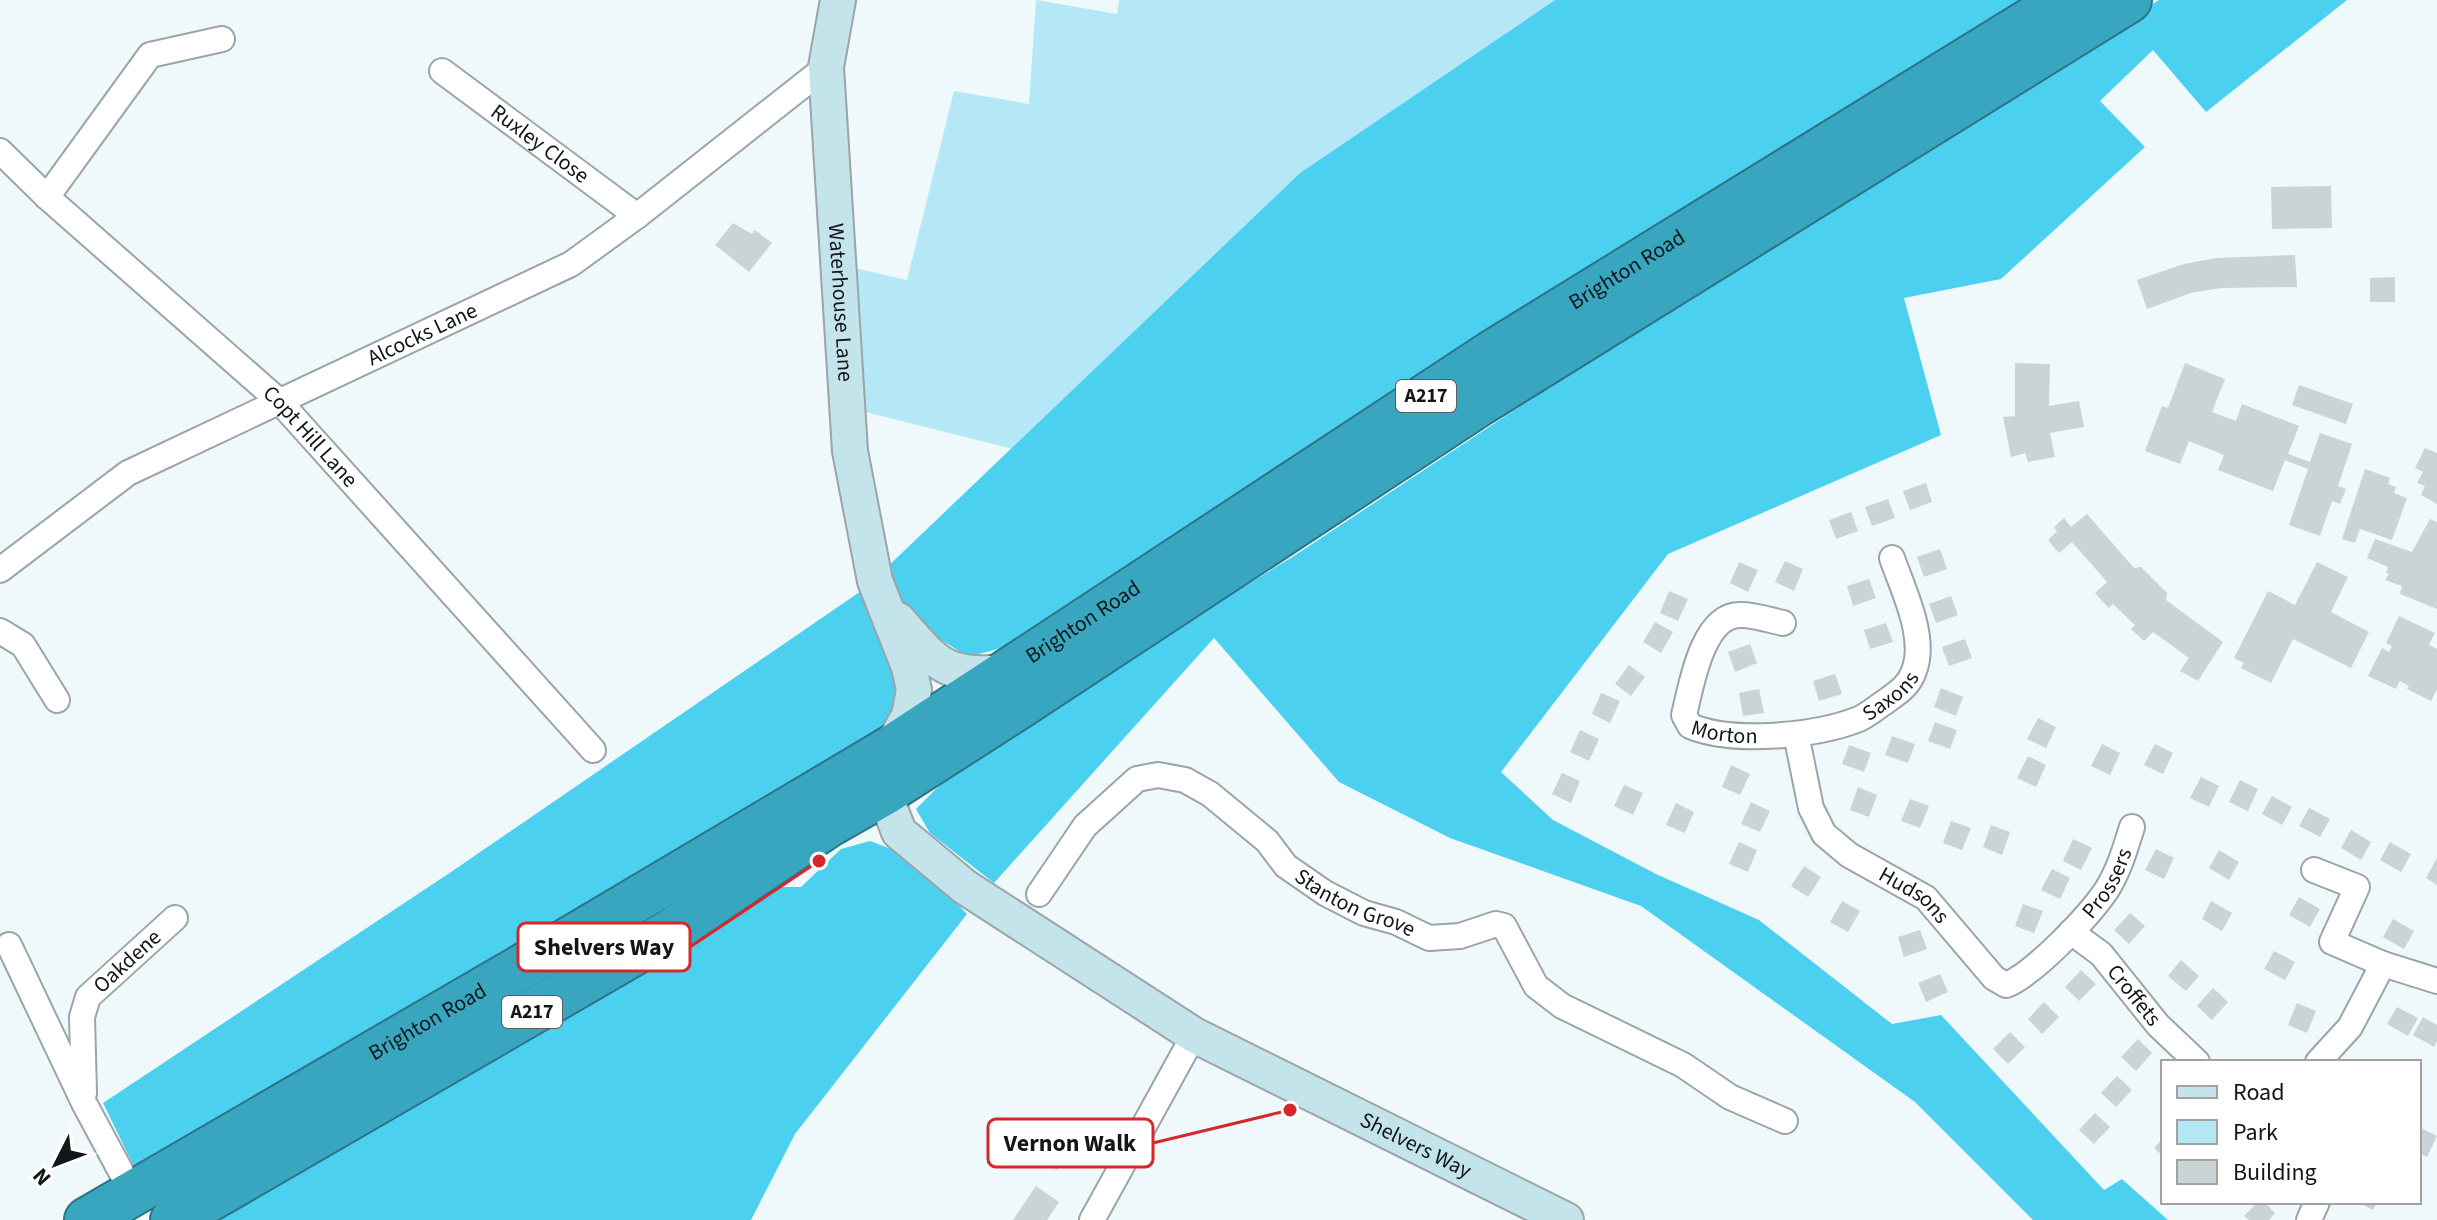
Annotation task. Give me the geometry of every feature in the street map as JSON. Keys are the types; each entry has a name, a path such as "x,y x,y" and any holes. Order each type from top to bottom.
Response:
{"highway":[{"name":"Brighton Road","path":"173,1220 670,932 890,749 1492,353 2064,0"},
{"name":"Brighton Road","path":"87,1220 577,935 811,815 892,812 1480,403 2129,0"}],"street":[{"name":"Waterhouse Lane","path":"838,0 826,67 850,451 875,581 909,667 914,690 909,716 890,749"},
{"path":"47,197 150,55 222,39"},
{"name":"Alcocks Lane","path":"0,570 128,473 571,264 826,67"},
{"name":"Ruxley Close","path":"442,71 637,216"},
{"name":"Copt Hill Lane","path":"0,151 47,197 279,401 593,750"},
{"name":"Saxons","path":"1796,734 1860,718 1904,688 1915,671 1916,625 1892,558"},
{"name":"Waterhouse Lane","path":"882,602 933,660 943,667 968,674 1006,672"},
{"name":"Morton","path":"1783,623 1740,614 1717,625 1699,654 1684,715 1690,726 1703,732 1740,737 1796,734"},
{"path":"0,631 23,645 57,700"},
{"name":"Hudsons","path":"1796,734 1811,808 1824,834 1849,855 1926,898 1994,978 2006,985 2019,980 2071,932"},
{"name":"Stanton Grove","path":"1039,894 1085,826 1137,779 1158,775 1185,780 1210,794 1267,841 1286,866 1325,893 1364,913 1396,922 1429,938 1460,936 1496,924 1504,926 1536,986 1562,1006 1683,1065 1730,1097 1785,1121"},
{"name":"Shelvers Way","path":"892,812 965,887 1194,1035 1566,1220"},
{"name":"Prossers","path":"2071,932 2105,891 2123,858 2132,827"},
{"path":"2314,870 2357,887 2332,942 2383,964 2437,981"},
{"name":"Oakdene","path":"84,1103 82,1017 88,997 175,918"},
{"name":"Croffets","path":"2071,932 2101,954 2158,1025 2195,1060"},
{"path":"9,945 84,1103 133,1194"},
{"path":"2320,1060 2350,1027 2383,964"},
{"path":"1092,1220 1194,1035"}],"green space":[{"path":"1036,0 1117,14 1119,0 1555,0 1300,173 1013,449 866,412 846,266 907,280 954,91 1029,104"}],"shaded area":[{"path":"1555,0 2029,0 1016,644 968,657 923,628 893,596 884,570 1300,173"},
{"path":"2159,0 2347,0 2206,112 2153,50 2100,101 2145,147 2001,279 1904,298 1941,435 1668,554 1501,772 1553,820 1656,874 1759,920 1892,1024 1941,1015 2104,1190 2122,1179 2168,1220 2033,1220 1915,1102 1641,906 1450,838 1339,782 1214,638 994,883 930,833 916,809 953,772 1064,696 1294,556 1610,347"},
{"path":"864,589 902,700 890,726 137,1173 103,1103 451,872"},
{"path":"870,841 910,856 967,914 795,1134 751,1220 194,1220 776,887 801,887 841,849"}],"building":[{"path":"2331,186 2332,228 2272,229 2271,187"},
{"path":"733,223 752,234 755,230 772,243 749,272 715,245"},
{"path":"2295,255 2297,287 2221,288 2191,293 2147,309 2137,280 2184,264 2216,258"},
{"path":"2395,277 2395,302 2370,302 2370,278"},
{"path":"2015,363 2050,364 2049,406 2079,401 2084,427 2050,433 2055,457 2028,462 2025,453 2011,457 2003,417 2015,416"},
{"path":"2185,363 2225,379 2212,412 2236,421 2242,404 2299,426 2288,454 2310,462 2320,433 2352,444 2338,486 2346,489 2340,504 2332,501 2320,536 2289,525 2308,469 2285,460 2273,491 2218,470 2224,455 2189,441 2180,464 2145,451 2162,406 2168,408"},
{"path":"2299,385 2353,404 2346,424 2292,405"},
{"path":"2425,448 2437,453 2437,504 2421,495 2425,486 2417,483 2423,472 2415,468"},
{"path":"2365,469 2390,478 2388,484 2396,487 2394,493 2407,498 2392,540 2360,529 2355,543 2342,539"},
{"path":"1926,483 1932,502 1910,510 1903,491"},
{"path":"1888,499 1895,518 1872,526 1865,507"},
{"path":"1851,512 1858,531 1836,539 1829,520"},
{"path":"2087,514 2134,568 2141,567 2167,593 2166,600 2223,642 2198,681 2180,671 2189,658 2153,632 2144,641 2131,629 2135,625 2113,604 2109,608 2095,593 2107,582 2072,542 2059,553 2048,540 2057,531 2054,527 2064,518 2071,527"},
{"path":"2430,519 2437,522 2437,609 2400,594 2402,586 2385,580 2389,574 2386,573 2388,567 2367,558 2375,539 2412,552"},
{"path":"1940,549 1947,569 1924,577 1917,557"},
{"path":"1785,561 1803,569 1794,591 1775,582"},
{"path":"1739,562 1758,570 1748,592 1730,583"},
{"path":"2317,562 2348,577 2331,612 2369,632 2351,668 2293,639 2271,683 2241,668 2244,663 2234,658 2268,591 2295,605"},
{"path":"1869,579 1876,598 1853,606 1847,586"},
{"path":"1669,591 1688,599 1678,621 1660,613"},
{"path":"1951,596 1958,615 1936,623 1929,604"},
{"path":"2399,616 2435,633 2429,645 2437,649 2437,689 2431,701 2407,689 2409,686 2400,681 2396,689 2368,676 2382,648 2389,652 2392,646 2386,643"},
{"path":"1655,622 1673,632 1661,653 1643,642"},
{"path":"1886,623 1893,642 1870,649 1864,630"},
{"path":"1965,639 1972,658 1949,666 1942,647"},
{"path":"1750,644 1757,663 1735,672 1728,652"},
{"path":"1629,665 1645,677 1631,696 1615,684"},
{"path":"1835,674 1842,694 1819,701 1813,681"},
{"path":"1941,688 1963,697 1956,716 1934,707"},
{"path":"1759,689 1764,713 1743,716 1739,693"},
{"path":"1601,693 1620,701 1610,723 1592,714"},
{"path":"2038,718 2056,727 2046,748 2027,739"},
{"path":"1935,722 1957,730 1950,749 1928,741"},
{"path":"1580,730 1599,739 1589,761 1570,752"},
{"path":"1892,736 1915,744 1908,763 1885,755"},
{"path":"2102,744 2120,753 2110,775 2091,766"},
{"path":"2155,744 2173,753 2163,774 2144,765"},
{"path":"1849,745 1871,753 1864,772 1842,764"},
{"path":"2028,756 2046,765 2036,787 2017,778"},
{"path":"1731,765 1750,774 1740,795 1722,787"},
{"path":"1562,773 1580,781 1571,803 1552,794"},
{"path":"2201,777 2219,786 2209,807 2190,798"},
{"path":"2240,780 2258,789 2248,811 2229,802"},
{"path":"1624,785 1643,793 1633,815 1614,806"},
{"path":"1858,787 1877,795 1869,817 1850,810"},
{"path":"2272,796 2292,807 2282,825 2262,814"},
{"path":"1910,799 1929,806 1920,828 1901,821"},
{"path":"1751,802 1770,811 1760,832 1741,824"},
{"path":"1676,803 1694,812 1685,833 1666,825"},
{"path":"2309,808 2330,819 2320,837 2299,826"},
{"path":"1951,821 1971,828 1962,850 1943,843"},
{"path":"1991,825 2010,832 2002,855 1983,847"},
{"path":"2351,830 2371,842 2361,860 2341,848"},
{"path":"2073,839 2092,848 2081,870 2063,861"},
{"path":"1739,842 1757,850 1748,872 1729,864"},
{"path":"2390,842 2411,854 2401,872 2380,860"},
{"path":"2156,849 2174,858 2164,879 2145,870"},
{"path":"2219,850 2239,862 2229,880 2209,868"},
{"path":"2437,858 2437,885 2426,878"},
{"path":"1804,866 1821,877 1808,897 1791,886"},
{"path":"2052,869 2070,878 2060,899 2041,890"},
{"path":"2299,897 2320,909 2310,927 2289,915"},
{"path":"1842,901 1860,911 1848,932 1830,922"},
{"path":"2211,901 2232,913 2222,931 2202,919"},
{"path":"2023,904 2043,911 2034,933 2015,926"},
{"path":"2130,913 2145,926 2129,944 2114,930"},
{"path":"2393,919 2414,931 2404,949 2383,937"},
{"path":"1920,930 1927,949 1904,957 1898,937"},
{"path":"2274,951 2295,962 2285,980 2264,969"},
{"path":"2181,960 2199,976 2186,991 2168,976"},
{"path":"2081,970 2096,984 2079,1001 2065,987"},
{"path":"1940,974 1948,992 1926,1002 1918,983"},
{"path":"2213,988 2228,1002 2212,1020 2197,1006"},
{"path":"2044,1002 2059,1017 2042,1034 2028,1019"},
{"path":"2297,1003 2316,1011 2307,1033 2288,1025"},
{"path":"2397,1007 2418,1018 2408,1036 2387,1024"},
{"path":"2423,1017 2437,1025 2434,1047 2413,1035"},
{"path":"2010,1032 2025,1047 2008,1064 1993,1049"},
{"path":"2138,1039 2152,1053 2136,1071 2121,1057"},
{"path":"2117,1076 2132,1090 2116,1107 2101,1093"},
{"path":"2095,1113 2110,1127 2094,1144 2079,1130"},
{"path":"2421,1128 2437,1136 2427,1157 2421,1154"},
{"path":"1048,1132 1071,1145 1057,1170 1034,1157"},
{"path":"2161,1140 2161,1154 2154,1148"},
{"path":"1036,1186 1059,1202 1047,1220 1013,1220"},
{"path":"2256,1204 2266,1204 2275,1213 2269,1220 2249,1220 2244,1216"},
{"path":"2361,1204 2376,1204 2373,1210"}],"place":[{"name":"Shelvers Way","path":"819,861"},
{"name":"Vernon Walk","path":"1290,1110"}]}
